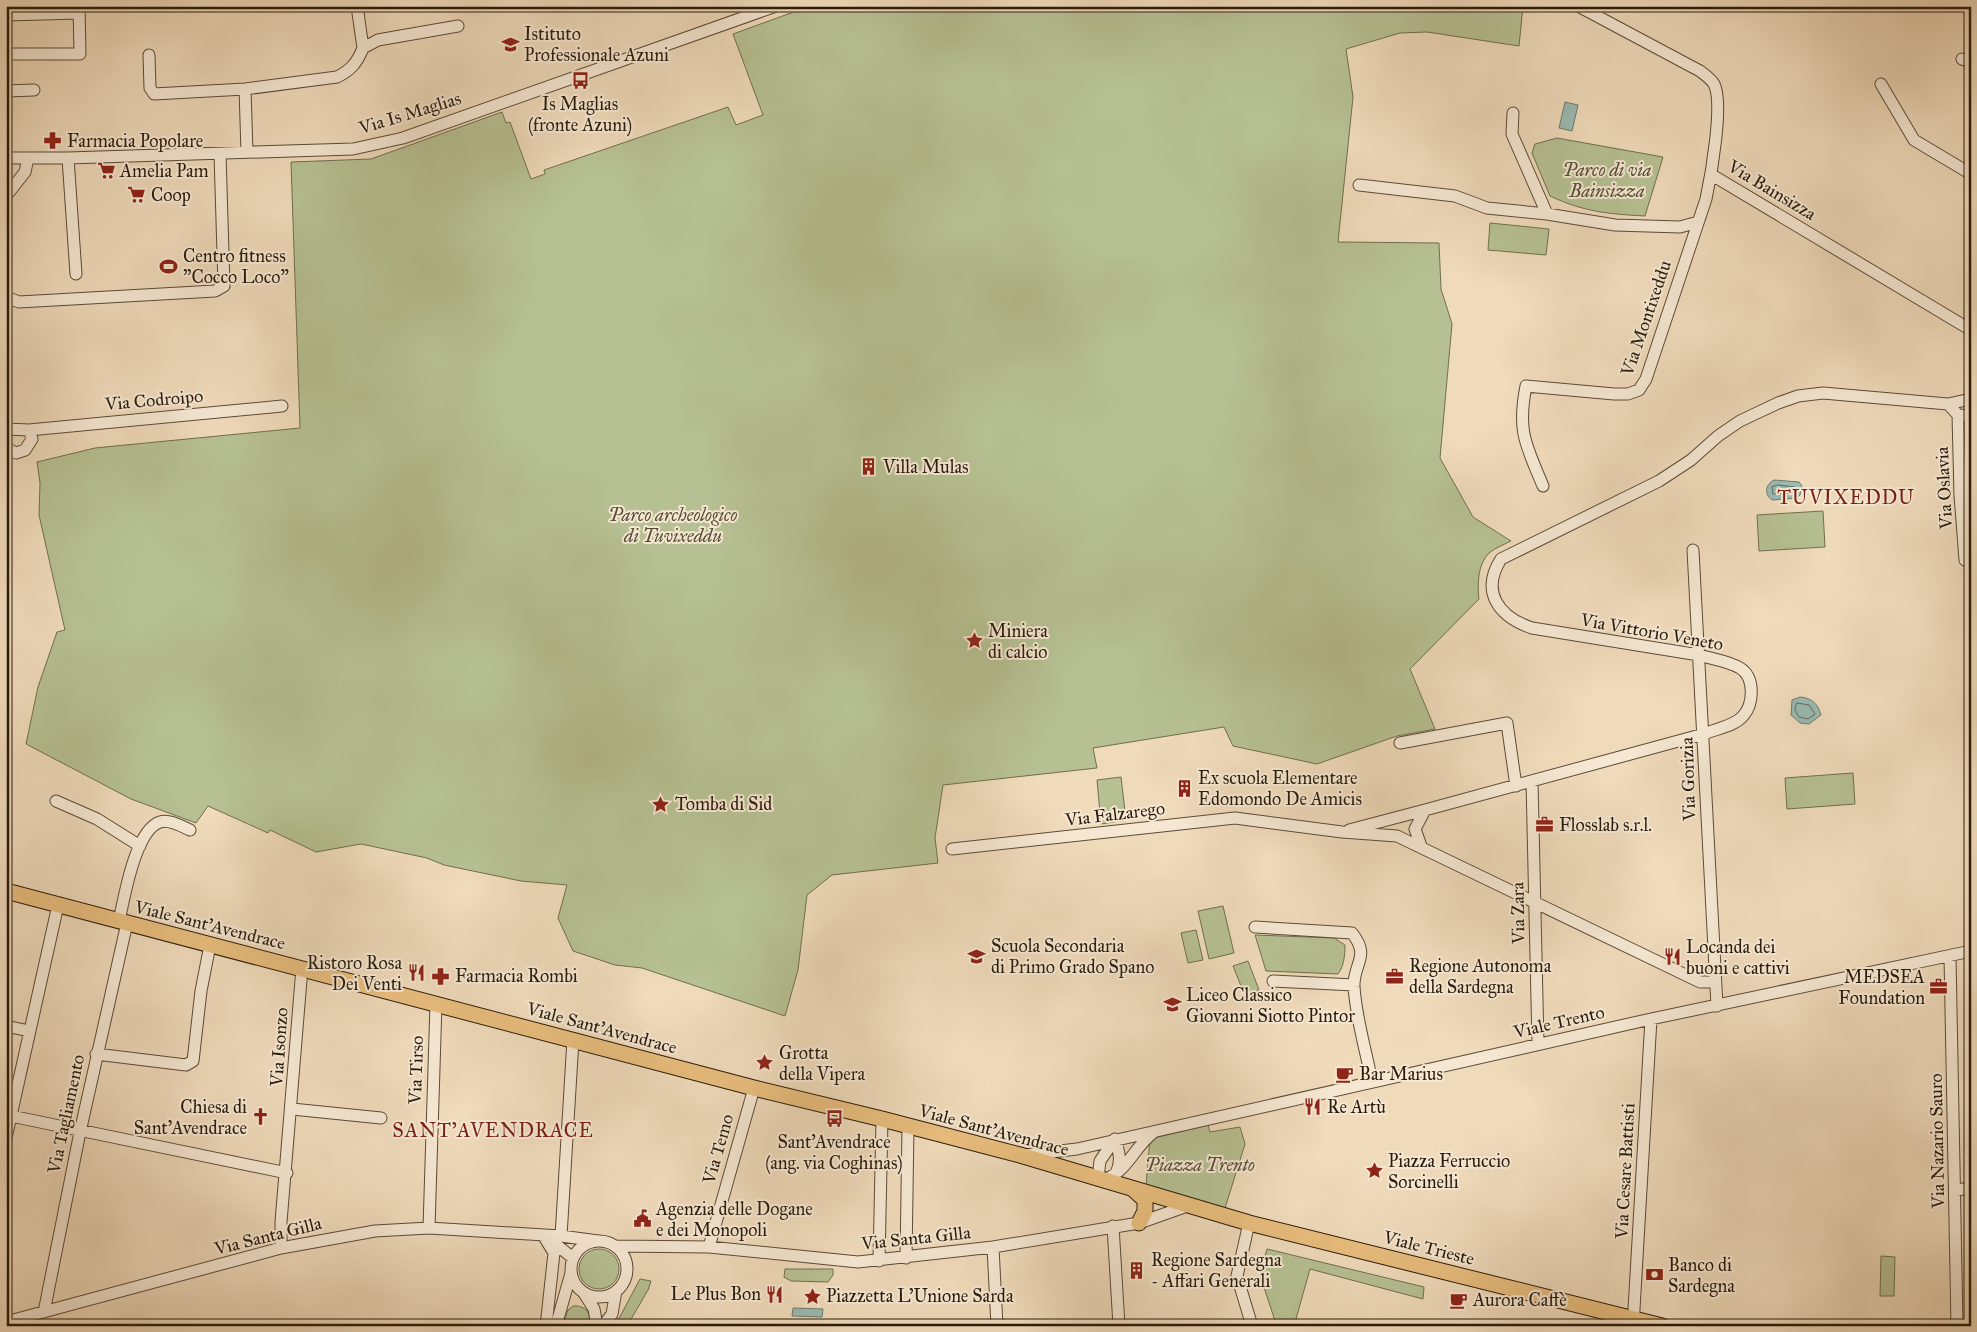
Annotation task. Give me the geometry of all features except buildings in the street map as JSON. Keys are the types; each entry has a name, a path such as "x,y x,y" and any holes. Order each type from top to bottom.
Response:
{"main road":[{"name":"Viale Sant'Avendrace","path":"6,891 754,1088 1020,1155 1106,1178 1187,1206"},
{"path":"1133,1188 1145,1200 1145,1211 1139,1222"},
{"name":"Viale Trieste","path":"1187,1206 1634,1322 1662,1326"}],"street":[{"path":"149,55 150,88 154,94 245,89 337,78 350,70 363,48 358,6"},
{"name":"Via Is Maglias","path":"6,158 220,154 353,148 402,138 776,6"},
{"path":"1578,6 1700,70 1713,83 1718,97 1712,175"},
{"path":"6,15 79,10 80,54 6,54"},
{"path":"363,48 378,40 458,26"},
{"path":"1881,84 1914,140 1971,174"},
{"path":"245,89 247,152"},
{"path":"6,91 34,90"},
{"path":"1513,113 1512,134 1547,214"},
{"path":"6,298 19,302 75,299 215,291 224,286 220,154"},
{"path":"6,196 25,172 28,158"},
{"path":"68,158 76,274"},
{"name":"Via Bainsizza","path":"1698,222 1712,175 1971,330"},
{"path":"1359,185 1455,196 1486,208 1547,214 1615,224 1680,227 1698,222"},
{"name":"Via Montixeddu","path":"1543,486 1522,436 1522,404 1526,386 1614,394 1628,394 1640,390 1646,379 1698,222"},
{"name":"Via Vittorio Veneto","path":"1425,810 1704,734 1742,717 1749,705 1752,691 1749,677 1741,668 1699,656 1532,628 1516,623 1504,614 1495,598 1492,583 1493,572 1501,559 1659,481 1691,460 1718,436 1740,420 1798,396 1823,393 1948,404 1971,399"},
{"path":"1948,404 1958,415 1971,416"},
{"name":"Via Codroipo","path":"6,429 29,430 282,406"},
{"name":"Via Oslavia","path":"1958,415 1960,495 1965,560"},
{"path":"6,448 16,452 25,450 30,443 29,430"},
{"name":"Via Gorizia","path":"1693,550 1704,734 1714,982 1717,1006"},
{"path":"1400,743 1507,724 1516,786"},
{"name":"Via Zara","path":"1532,782 1538,1044"},
{"path":"56,801 97,819 140,846"},
{"path":"1425,810 1414,828 1421,846 1700,982 1714,982"},
{"name":"Via Falzarego","path":"1342,832 1425,810"},
{"name":"Via Falzarego","path":"952,849 1235,818 1342,832 1397,836 1421,846"},
{"name":"Via Tagliamento","path":"44,1312 140,846 152,827 160,822 169,822 190,830"},
{"path":"6,1138 58,905"},
{"path":"1255,927 1352,933 1362,950 1354,985 1372,1082"},
{"path":"96,1054 186,1065 193,1061 201,991 210,946"},
{"name":"Viale Trento","path":"1020,1155 1077,1149 1538,1044 1971,951"},
{"name":"Via Nazario Sauro","path":"1950,956 1956,1190 1957,1326"},
{"name":"Via Isonzo","path":"281,1248 281,1222 292,1109 302,968"},
{"path":"1273,981 1354,985"},
{"name":"Via Tirso","path":"429,1228 436,1004"},
{"name":"Via Cesare Battisti","path":"1634,1322 1651,1019"},
{"path":"6,1026 29,1031"},
{"path":"561,1236 573,1040"},
{"name":"Via Temo","path":"708,1247 754,1088"},
{"path":"292,1109 381,1118"},
{"path":"11,1116 80,1132 286,1173"},
{"path":"879,1261 882,1119"},
{"path":"906,1258 908,1126"},
{"path":"1106,1178 1128,1164 1144,1140 1156,1130"},
{"path":"1106,1178 1100,1161 1115,1139"},
{"path":"1106,1178 1120,1166 1115,1139"},
{"path":"1956,1190 1971,1188"},
{"name":"Via Santa Gilla","path":"6,1322 281,1248 375,1231 429,1228 561,1236 598,1241 616,1246 708,1247 858,1262 992,1247 1139,1222 1187,1206"},
{"path":"1249,1223 1237,1276 1252,1326"},
{"path":"1113,1226 1119,1326"},
{"path":"543,1235 573,1258"},
{"path":"543,1235 554,1253 546,1326"},
{"path":"556,1326 573,1258 580,1247 598,1241"},
{"path":"603,1326 612,1314 616,1291 625,1278 627,1269 626,1260 616,1246"},
{"path":"992,1247 997,1326"},
{"path":"570,1273 577,1288 584,1293 594,1308 597,1326"},
{"path":"584,1293 600,1297 616,1291"}],"green space":[{"name":"Parco archeologico di Tuvixeddu","path":"810,6 1523,6 1519,46 1427,32 1400,33 1346,49 1353,97 1338,242 1439,243 1441,289 1452,324 1440,458 1473,517 1511,541 1491,551 1485,558 1479,574 1479,599 1410,669 1435,729 1397,736 1317,764 1233,746 1224,727 1093,748 1097,768 943,785 935,838 938,863 832,875 807,895 798,970 785,1016 642,968 615,965 573,951 558,918 567,885 521,881 444,865 427,858 361,844 316,852 270,830 268,833 208,806 196,823 131,799 26,744 38,687 57,632 65,630 39,515 40,483 37,462 95,448 300,428 291,162 371,159 502,112 506,123 510,122 531,179 545,174 544,170 728,107 736,125 763,115 733,34"},
{"name":"Parco di via Bainsizza","path":"1557,138 1663,157 1645,216 1586,209 1550,196 1532,153 1535,144"},
{"path":"1490,223 1549,229 1546,255 1488,250"},
{"path":"1965,430 1971,430 1971,577 1964,506"},
{"path":"1823,511 1825,547 1759,551 1757,515"},
{"path":"1853,773 1855,804 1787,809 1785,778"},
{"path":"1121,777 1126,820 1101,824 1097,780"},
{"path":"1223,906 1234,953 1209,959 1198,911"},
{"path":"1196,930 1203,960 1188,963 1181,933"},
{"path":"1255,935 1334,938 1345,945 1342,968 1338,974 1266,971"},
{"path":"1248,961 1259,990 1245,996 1233,966"},
{"name":"Piazza Trento","path":"1208,1125 1210,1132 1240,1127 1245,1144 1225,1208 1146,1185 1150,1139"},
{"path":"603,1249 610,1252 616,1258 619,1269 618,1277 610,1286 603,1289 595,1289 588,1286 580,1277 579,1265 582,1258 591,1250"},
{"path":"1267,1249 1424,1287 1423,1299 1310,1269 1294,1326 1279,1326 1275,1321 1260,1275"},
{"path":"1881,1256 1895,1257 1894,1296 1880,1296"},
{"path":"785,1269 833,1269 833,1275 828,1282 791,1281 784,1277"},
{"path":"640,1279 651,1281 648,1290 627,1326 615,1326"},
{"path":"573,1306 581,1307 587,1311 590,1318 589,1326 562,1326 568,1310"}],"water":[{"path":"1565,102 1578,105 1572,131 1559,128"},
{"path":"1774,480 1799,482 1802,486 1800,495 1797,498 1772,500 1769,498 1767,487"},
{"path":"1800,697 1811,700 1820,711 1821,715 1809,724 1800,723 1791,715 1792,700"},
{"path":"793,1308 823,1309 822,1317 792,1316"}],"place":[{"name":"Istituto Professionale Azuni","path":"510,44"},
{"name":"Is Maglias (fronte Azuni)","path":"580,81"},
{"name":"Farmacia Popolare","path":"53,141"},
{"name":"Amelia Pam","path":"106,171"},
{"name":"Coop","path":"137,195"},
{"name":"Centro fitness \"Cocco Loco\"","path":"169,266"},
{"name":"Villa Mulas","path":"869,467"},
{"name":"Miniera di calcio","path":"974,641"},
{"name":"Ex scuola Elementare Edomondo De Amicis","path":"1184,788"},
{"name":"Tomba di Sid","path":"661,804"},
{"name":"Flosslab s.r.l.","path":"1545,825"},
{"name":"Scuola Secondaria di Primo Grado Spano","path":"977,956"},
{"name":"Locanda dei buoni e cattivi","path":"1672,957"},
{"name":"Ristoro Rosa Dei Venti","path":"416,973"},
{"name":"Farmacia Rombi","path":"441,976"},
{"name":"Regione Autonoma della Sardegna","path":"1395,976"},
{"name":"MEDSEA Foundation","path":"1939,987"},
{"name":"Liceo Classico Giovanni Siotto Pintor","path":"1172,1005"},
{"name":"Grotta della Vipera","path":"765,1063"},
{"name":"Bar Marius","path":"1345,1074"},
{"name":"Re Artù","path":"1313,1107"},
{"name":"Chiesa di Sant'Avendrace","path":"261,1117"},
{"name":"Sant'Avendrace (ang. via Coghinas)","path":"834,1119"},
{"name":"Piazza Ferruccio Sorcinelli","path":"1374,1171"},
{"name":"Agenzia delle Dogane e dei Monopoli","path":"642,1219"},
{"name":"Regione Sardegna - Affari Generali","path":"1137,1270"},
{"name":"Banco di Sardegna","path":"1654,1275"},
{"name":"Le Plus Bon","path":"775,1294"},
{"name":"Piazzetta L'Unione Sarda","path":"812,1296"},
{"name":"Aurora Caffè","path":"1459,1300"}],"district":[{"name":"TUVIXEDDU","path":"1846,497"},
{"name":"SANT'AVENDRACE","path":"493,1130"}]}
